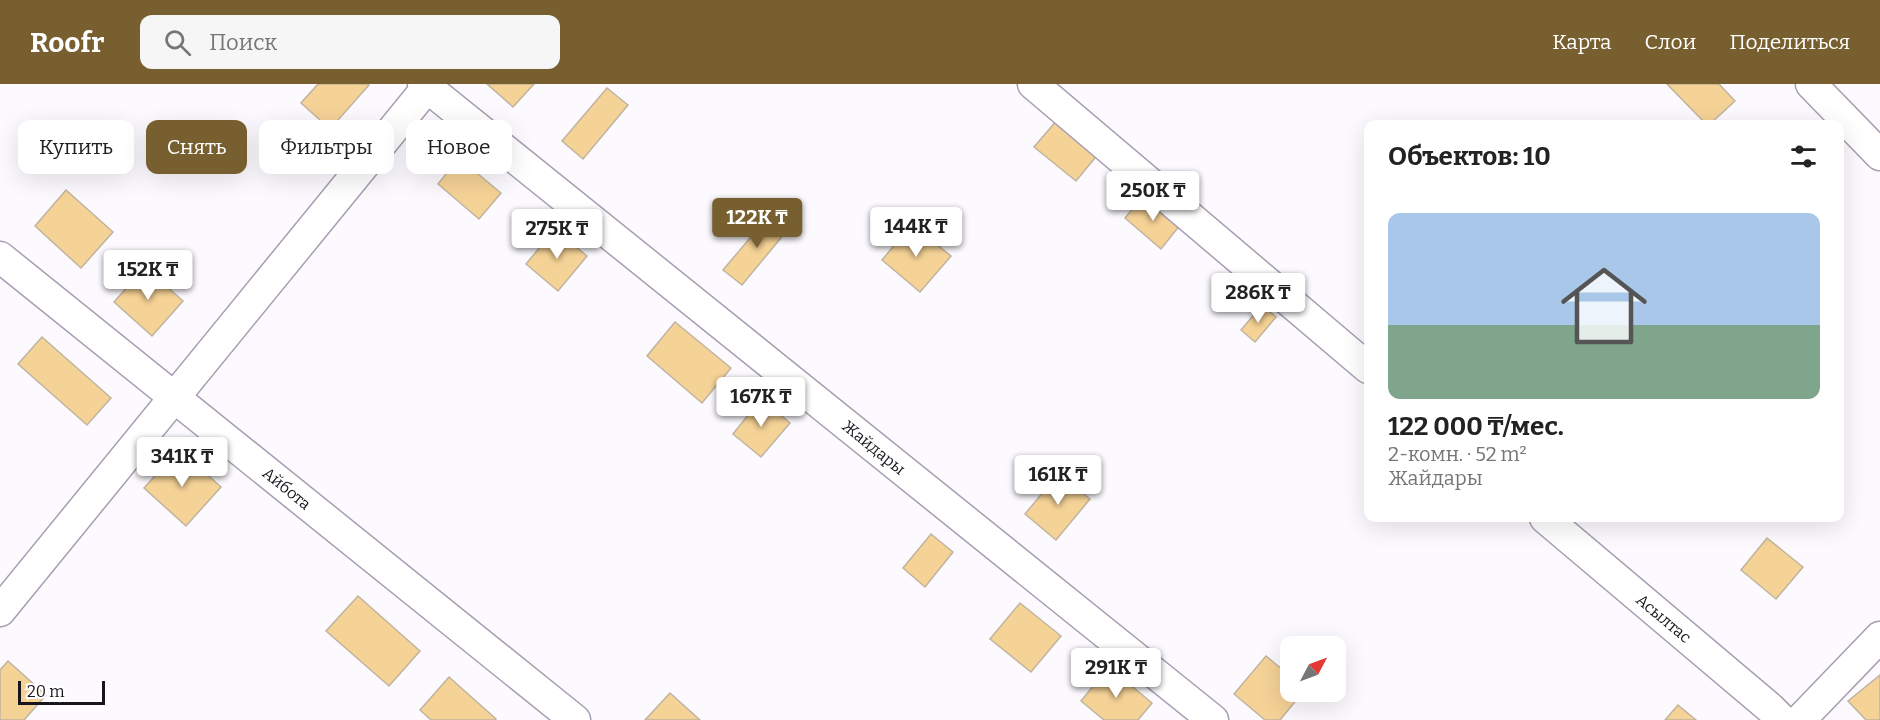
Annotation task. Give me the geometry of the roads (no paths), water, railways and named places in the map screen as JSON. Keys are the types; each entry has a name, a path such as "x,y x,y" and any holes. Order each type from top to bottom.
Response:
{"street":[{"path":"1033,84 1364,365"},
{"path":"1811,84 1880,155"},
{"path":"0,611 427,85"},
{"name":"Жайдары","path":"427,85 1213,720"},
{"name":"Айбота","path":"0,257 575,720"},
{"name":"Асылтас","path":"1550,522 1782,720"},
{"path":"1800,720 1880,637"}]}
